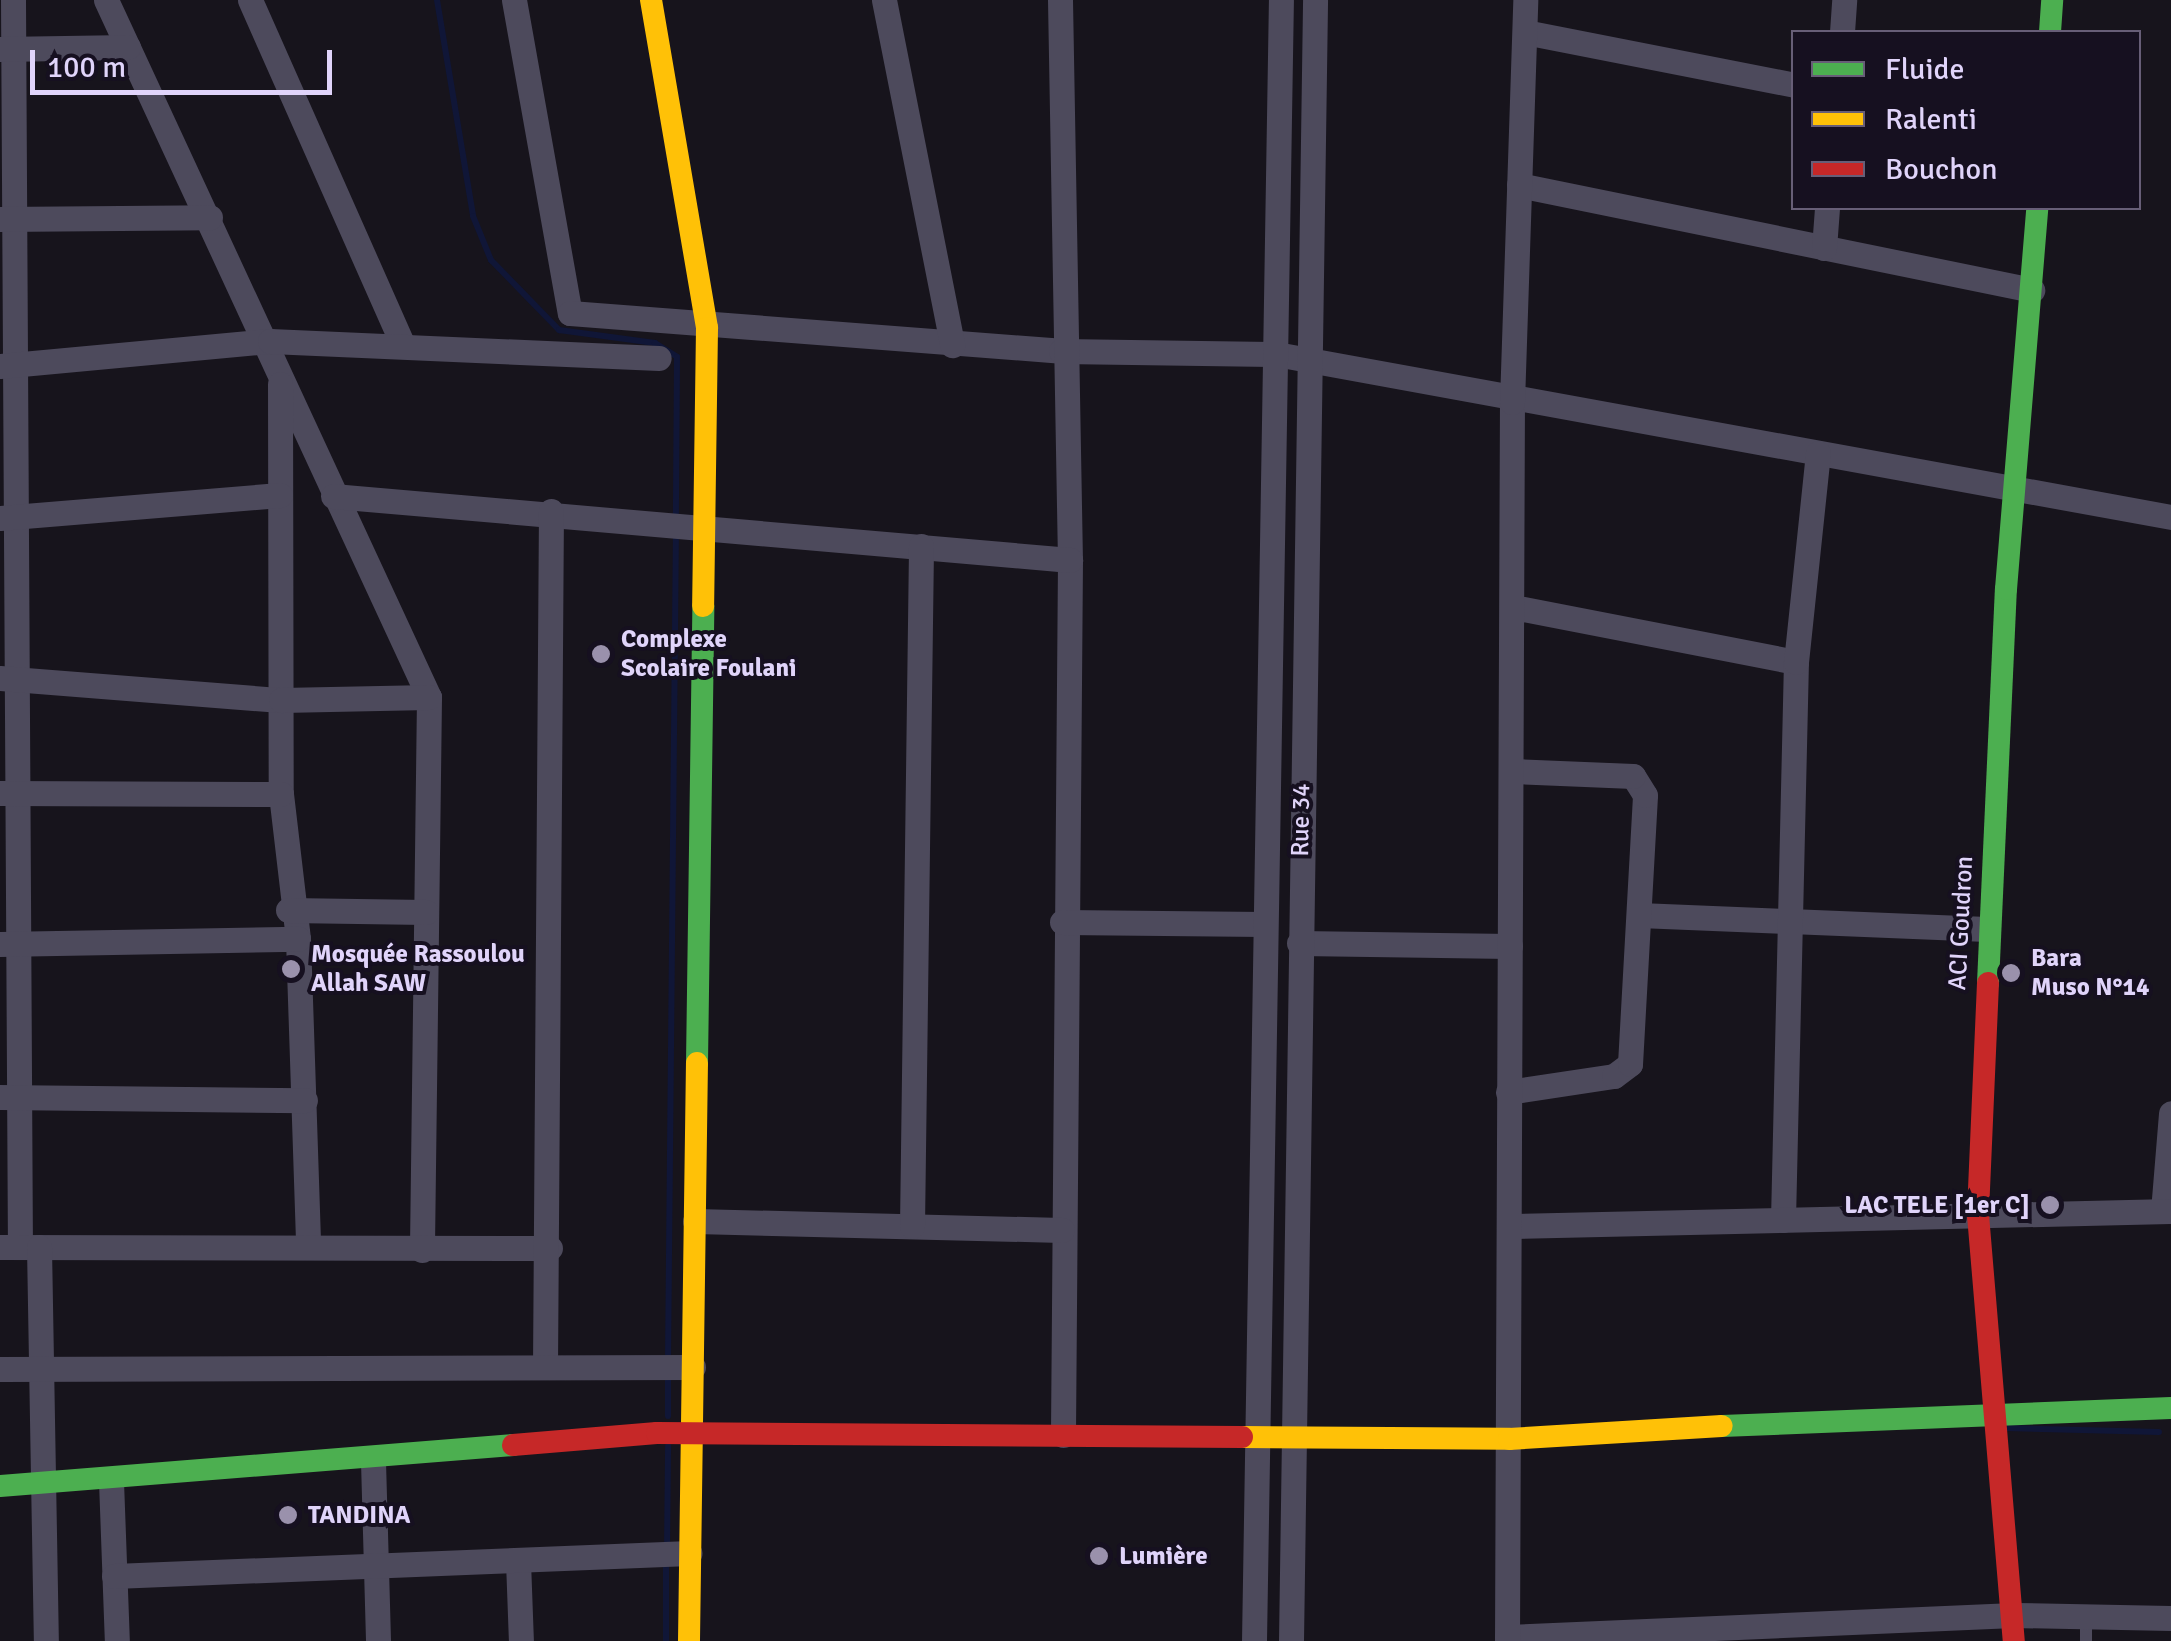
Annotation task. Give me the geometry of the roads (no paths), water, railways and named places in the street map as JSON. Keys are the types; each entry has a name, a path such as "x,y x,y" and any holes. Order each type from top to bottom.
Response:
{"street":[{"path":"13,0 7,49 10,1097 20,1247 41,1368 46,1641"},
{"path":"106,0 270,341 280,374 333,496 429,696 422,1250"},
{"path":"250,0 401,341"},
{"path":"514,0 570,314 952,345 1276,354 1512,402 1818,453 2013,494 2171,517"},
{"path":"651,0 708,328 697,521 695,1220 677,1367 692,1434 674,1554 689,1641"},
{"path":"884,0 952,345"},
{"path":"1060,0 1060,351 1070,560 1062,922 1063,1435"},
{"name":"Rue 34","path":"1254,1641 1281,0"},
{"name":"Rue 34","path":"1291,1641 1290,1442 1315,0"},
{"path":"1525,0 1512,402 1518,608 1508,1092 1507,1639 1812,1636 2014,1615 2086,1629 2171,1618"},
{"path":"1842,30 1844,0"},
{"path":"2050,30 2052,0"},
{"path":"1525,32 1791,84"},
{"path":"7,49 128,47"},
{"path":"1519,185 2032,290"},
{"path":"1824,248 1828,210"},
{"name":"ACI Goudron","path":"2014,1641 1990,1409 1978,1216 1987,929 2013,494 2038,210"},
{"path":"7,219 210,217"},
{"path":"8,366 270,341 401,341 659,358"},
{"path":"280,374 281,794 288,910 298,939 308,1247"},
{"path":"1782,1220 1785,923 1796,662 1818,453"},
{"path":"8,518 280,495"},
{"path":"333,496 697,521 1070,560"},
{"path":"545,1367 550,1248 551,511"},
{"path":"912,1226 921,546"},
{"path":"1518,608 1796,662"},
{"path":"8,679 281,700 429,696"},
{"path":"1508,1092 1625,1072 1638,916 1640,784 1512,771"},
{"path":"9,793 281,794"},
{"path":"288,910 426,912"},
{"path":"1638,916 1987,929"},
{"path":"1062,922 1264,924"},
{"path":"9,944 298,939"},
{"path":"1299,943 1510,946"},
{"path":"10,1097 304,1100"},
{"path":"1510,1226 2167,1211 2171,1113"},
{"path":"695,1220 1062,1230"},
{"path":"20,1247 550,1248"},
{"path":"0,1369 677,1367"},
{"path":"0,1486 373,1462 692,1434 1063,1435 1256,1442 1509,1439 1990,1409 2171,1408"},
{"path":"373,1462 378,1641"},
{"path":"111,1481 117,1641"},
{"path":"114,1576 674,1554"},
{"path":"518,1561 520,1641"}],"waterway":[{"path":"437,0 473,216 491,260 559,330 655,343 677,357 676,520"},
{"path":"668,1360 676,532"},
{"path":"668,1372 668,1416"},
{"path":"2007,1428 2159,1432"},
{"path":"667,1550 668,1446"},
{"path":"666,1562 666,1641"}],"place":[{"name":"Complexe Scolaire Foulani","path":"601,654"},
{"name":"Mosquée Rassoulou Allah SAW","path":"291,969"},
{"name":"Bara Muso N°14","path":"2011,973"},
{"name":"LAC TELE [1er C]","path":"2050,1205"},
{"name":"TANDINA","path":"288,1515"},
{"name":"Lumière","path":"1099,1556"}]}
